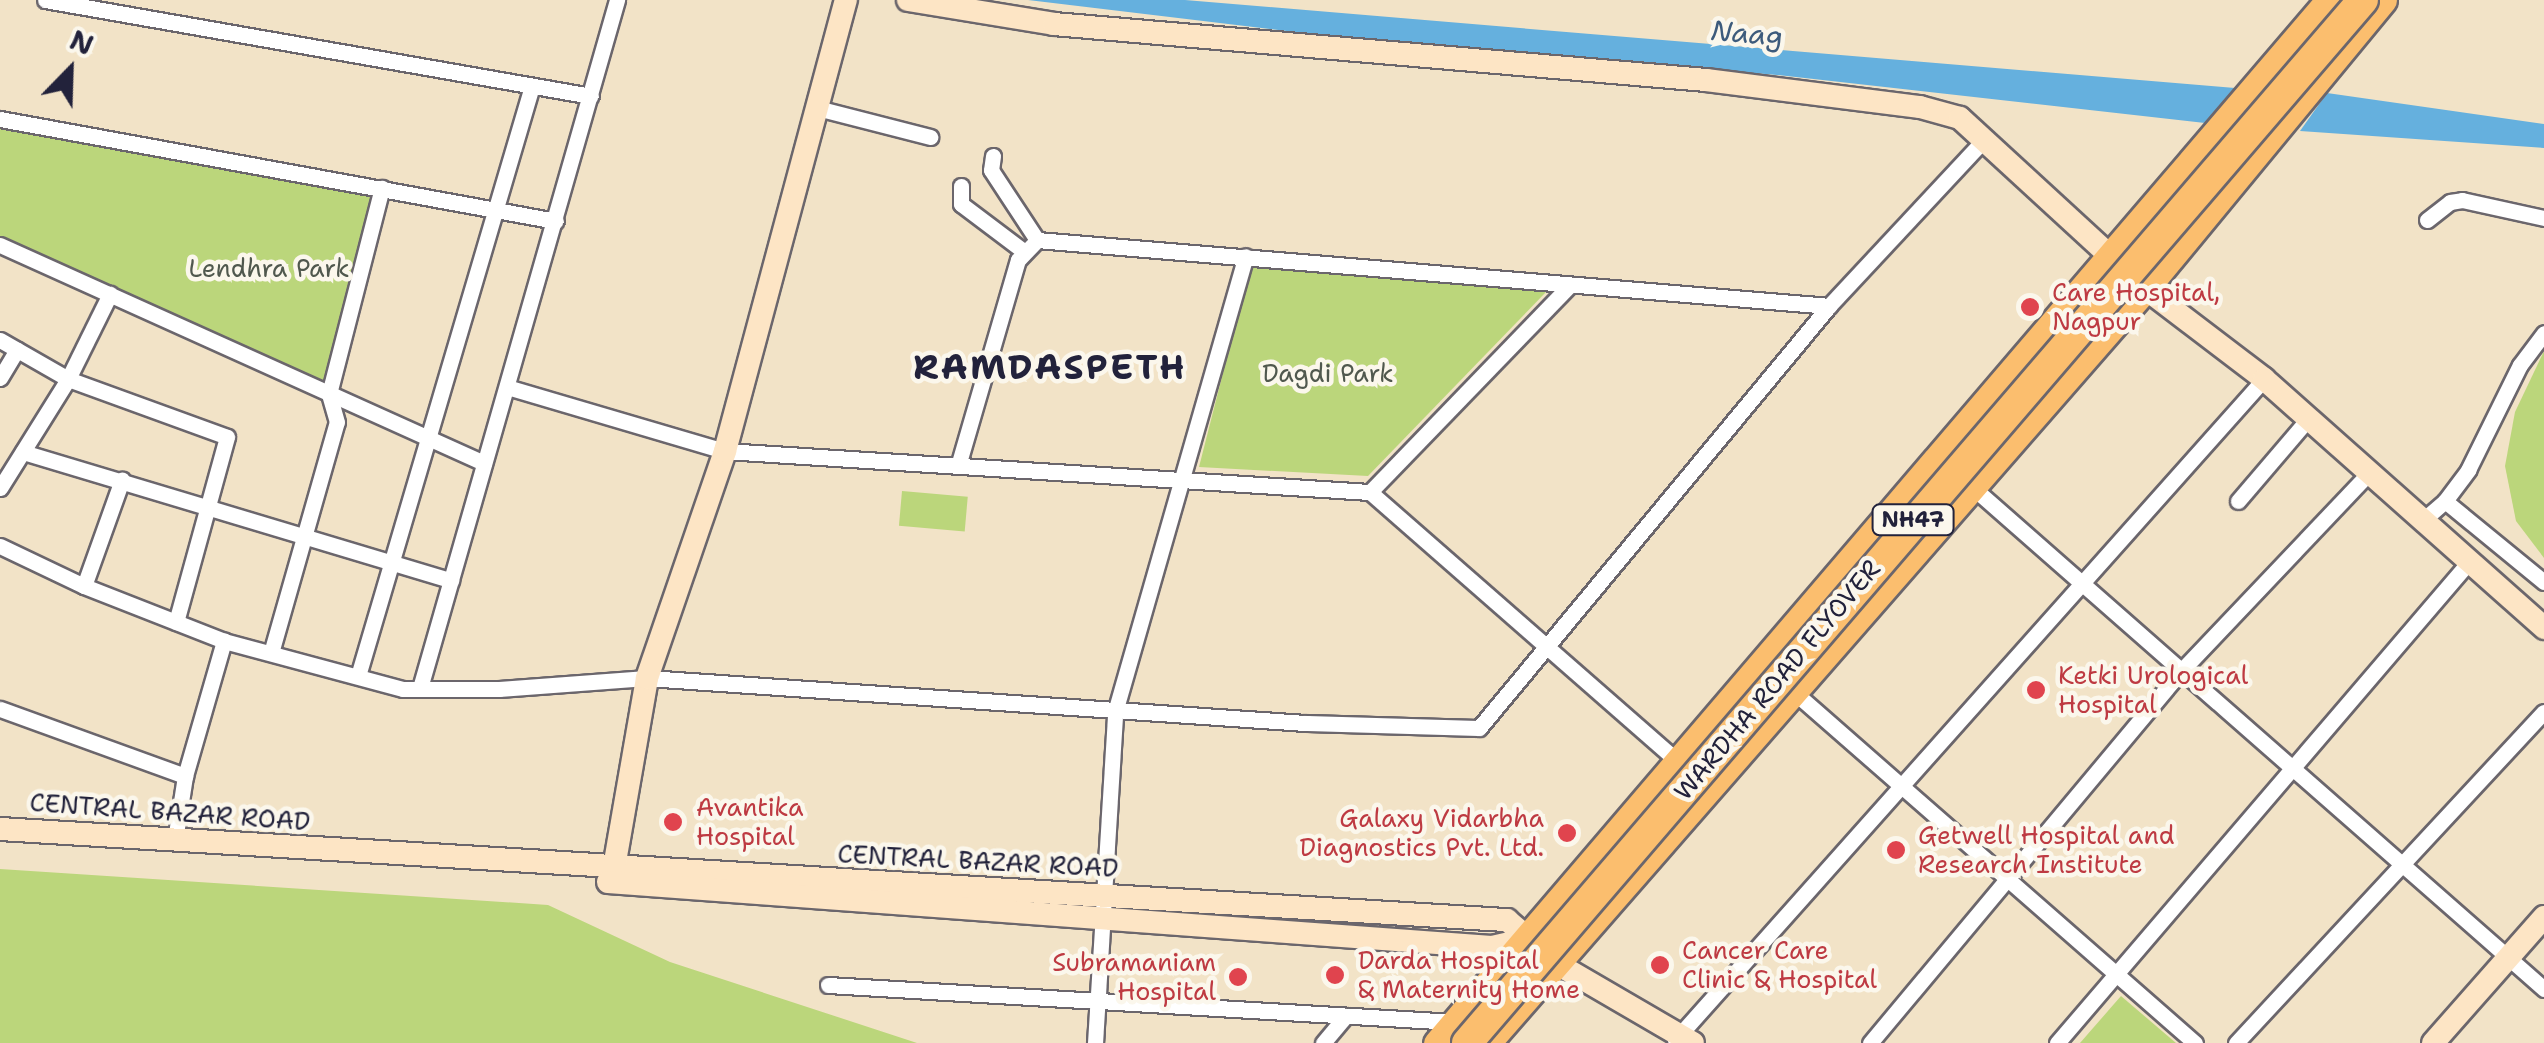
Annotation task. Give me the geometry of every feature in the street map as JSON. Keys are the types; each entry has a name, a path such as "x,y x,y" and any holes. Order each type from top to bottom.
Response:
{"highway":[{"name":"WARDHA ROAD FLYOVER","path":"1458,1036 2345,0"},
{"name":"WARDHA ROAD FLYOVER","path":"1458,1036 2364,0"}],"main road":[{"path":"1436,1043 1458,1036 1526,939 2328,0"},
{"path":"1488,1043 1970,485 2146,289 2384,0"}],"street":[{"path":"44,0 591,96"},
{"path":"420,688 617,0"},
{"path":"612,875 647,678 724,451 846,0"},
{"path":"908,0 1054,24 1358,47 1800,91 1920,107 1960,118 2146,289 2264,379 2544,628"},
{"path":"358,676 532,86"},
{"path":"817,108 930,136"},
{"path":"0,119 556,221"},
{"path":"0,546 84,586 224,640 358,676 420,688 499,689 647,678 1115,712 1334,725 1478,728 1828,306 1982,141"},
{"path":"992,156 991,170 1037,240"},
{"path":"962,186 961,204 1022,250"},
{"path":"270,653 300,536 337,422 329,394 382,188"},
{"path":"2426,220 2450,202 2462,200 2544,218"},
{"path":"958,466 1022,250 1037,240 1828,306"},
{"path":"0,245 484,464"},
{"path":"1095,1043 1115,712 1246,256"},
{"path":"1370,492 1570,285"},
{"path":"0,488 68,379 110,294"},
{"path":"2422,521 2445,501 2468,470 2520,365 2544,333"},
{"path":"0,340 68,379 226,437 210,510 176,622"},
{"path":"0,378 16,350"},
{"path":"1526,939 1559,965 1682,1040 2080,582 2264,379"},
{"path":"507,388 724,451 1370,492 1678,762"},
{"path":"2238,501 2308,418"},
{"path":"22,452 451,580"},
{"path":"1870,1043 2182,670 2368,474"},
{"path":"84,586 122,480"},
{"path":"1970,485 2544,989"},
{"path":"2445,501 2544,582"},
{"path":"2058,1043 2469,562"},
{"path":"175,840 185,776 224,640"},
{"path":"1794,692 2195,1043"},
{"path":"0,709 185,776"},
{"path":"2236,1043 2544,712"},
{"name":"CENTRAL BAZAR ROAD","path":"0,829 612,875"},
{"name":"CENTRAL BAZAR ROAD","path":"0,844 612,875 1102,906 1492,946 1526,939"},
{"path":"2433,1043 2544,917"},
{"path":"828,985 1346,1016 1458,1036"},
{"path":"1322,1043 1346,1016"}],"green space":[{"name":"Lendhra Park","path":"0,127 380,196 329,394 0,245"},
{"name":"Dagdi Park","path":"1250,267 1548,290 1368,476 1199,467"},
{"path":"2544,351 2544,558 2516,521 2505,466 2515,412"},
{"path":"902,491 968,497 965,532 899,526"},
{"path":"0,869 548,905 670,962 917,1043 0,1043"},
{"path":"2121,996 2176,1043 2080,1043"}],"water":[{"path":"1028,0 1185,0 2235,88 2205,123 1777,75 1345,38"},
{"path":"2327,93 2544,124 2544,148 2300,131"}],"place":[{"name":"Care Hospital, Nagpur","path":"2030,307"},
{"name":"Ketki Urological Hospital","path":"2036,690"},
{"name":"Avantika Hospital","path":"673,822"},
{"name":"Galaxy Vidarbha Diagnostics Pvt. Ltd.","path":"1567,833"},
{"name":"Getwell Hospital and Research Institute","path":"1896,850"},
{"name":"Cancer Care Clinic & Hospital","path":"1660,965"},
{"name":"Darda Hospital & Maternity Home","path":"1335,975"},
{"name":"Subramaniam Hospital","path":"1238,977"}],"district":[{"name":"RAMDASPETH","path":"1050,367"}],"water label":[{"name":"Naag","path":"1747,33"}]}
